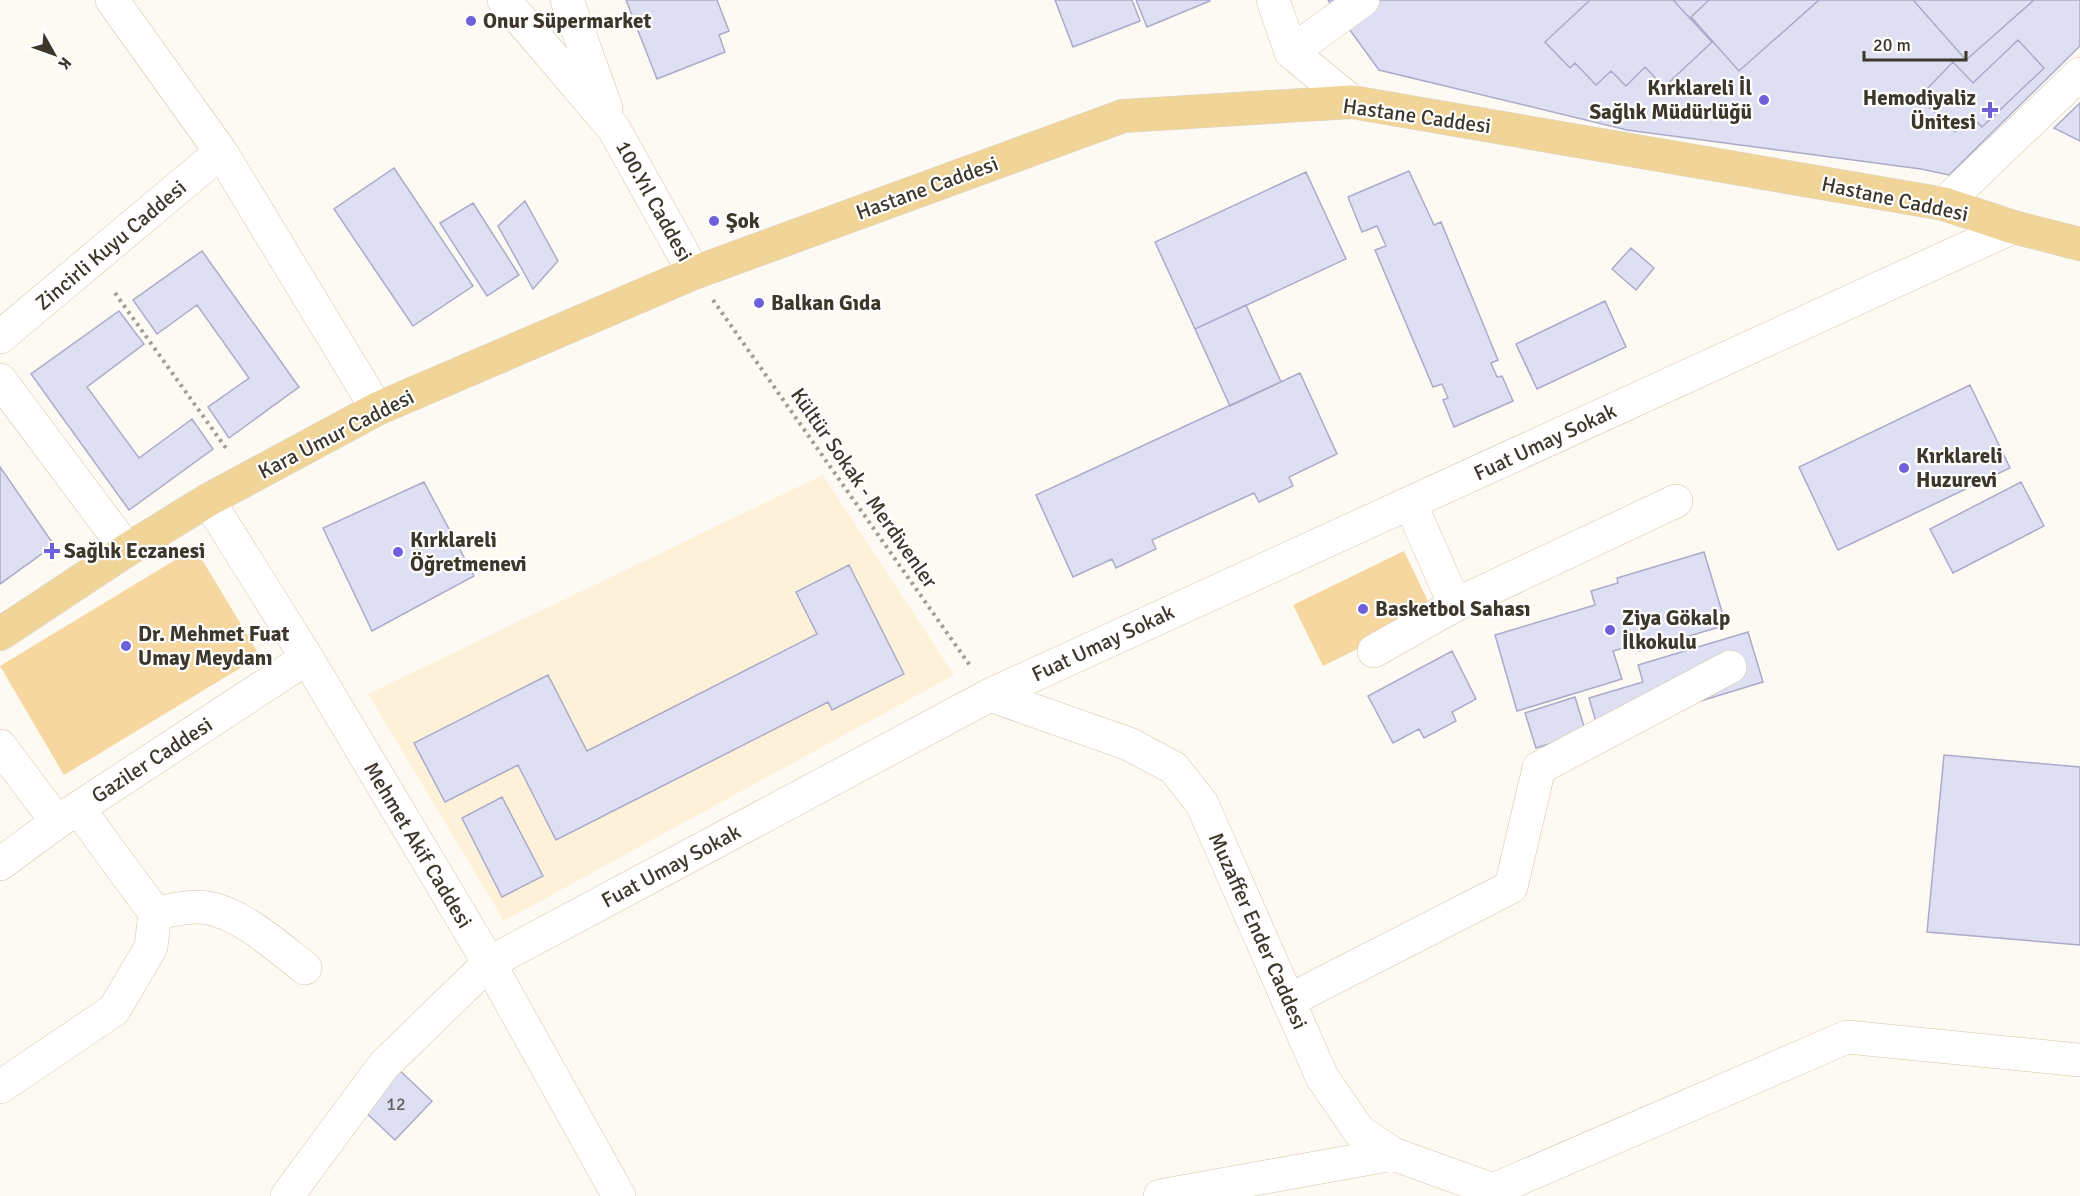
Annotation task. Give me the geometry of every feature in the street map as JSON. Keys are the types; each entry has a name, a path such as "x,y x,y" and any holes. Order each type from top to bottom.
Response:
{"main road":[{"name":"Hastane Caddesi","path":"694,273 1123,116 1352,102 1944,204 2013,227"},
{"path":"2013,227 2080,244"},
{"path":"2013,227 2080,262"},
{"name":"Kara Umur Caddesi","path":"0,634 127,550 208,500 377,409 694,273"}],"street":[{"name":"100.Yıl Caddesi","path":"504,0 614,129"},
{"name":"100.Yıl Caddesi","path":"567,0 614,129 694,273"},
{"path":"1273,0 1291,52 1352,102"},
{"path":"1291,52 1363,0"},
{"path":"118,2 221,152 377,409"},
{"path":"1944,204 2080,74"},
{"name":"Zincirli Kuyu Caddesi","path":"0,338 221,152"},
{"name":"Fuat Umay Sokak","path":"287,1196 384,1065 489,963 990,695 2013,227"},
{"path":"0,380 127,550"},
{"name":"Mehmet Akif Caddesi","path":"208,500 307,658 489,963 619,1196"},
{"path":"1374,651 1455,605 1676,501"},
{"path":"1410,503 1455,605"},
{"name":"Gaziler Caddesi","path":"0,864 68,815 307,658"},
{"path":"1288,1002 1510,886 1539,768 1730,667"},
{"name":"Muzaffer Ender Caddesi","path":"990,695 1129,744 1174,768 1202,804 1322,1077 1359,1131 1393,1154 1497,1193"},
{"path":"0,747 68,815 155,913 151,947 114,1010 0,1087"},
{"path":"155,913 198,907 226,912 305,968"},
{"path":"1497,1193 1846,1038 2080,1060"},
{"path":"1160,1196 1221,1191 1393,1154"}],"path":[{"path":"115,293 234,459"},
{"name":"Kültür Sokak - Merdivenler","path":"712,299 990,695"}],"shaded area":[{"path":"823,475 954,675 504,921 368,694","holes":["796,592 903,674 832,710 828,702 557,840 518,765 445,802 414,743 548,675 587,751 817,634"]},
{"path":"195,548 260,656 64,775 0,666"},
{"name":"Basketbol Sahası","path":"1404,551 1433,612 1323,666 1293,605"}],"building":[{"path":"626,0 717,0 729,31 719,35 725,52 657,79"},
{"path":"1055,0 1132,0 1140,21 1073,47"},
{"path":"1136,0 1209,0 1210,1 1147,27"},
{"name":"Kırklareli İl Sağlık Müdürlüğü","path":"1328,0 2080,0 2080,46 1949,175 1921,169 1627,130 1379,70"},
{"path":"1590,0 1673,0 1712,42 1664,87 1645,67 1626,86 1611,71 1596,85 1575,63 1570,68 1545,42"},
{"path":"1709,0 1819,0 1739,71 1691,17"},
{"path":"1913,0 2034,0 1966,60"},
{"path":"2018,40 2044,68 1982,127 1971,116 1955,132 1919,97 1953,62 1973,83"},
{"path":"2080,103 2080,141 2054,128"},
{"path":"394,168 473,286 413,326 334,209"},
{"path":"1409,171 1434,225 1441,222 1498,360 1491,363 1497,377 1502,376 1513,401 1454,427 1443,400 1448,398 1442,384 1433,387 1375,250 1386,246 1377,226 1362,232 1348,197"},
{"path":"1306,172 1346,259 1195,329 1155,242"},
{"path":"525,201 558,261 533,289 498,226"},
{"path":"473,203 519,275 487,296 440,223"},
{"path":"1631,248 1654,268 1636,290 1612,269"},
{"path":"202,251 299,387 229,438 208,407 249,378 197,305 157,334 133,300"},
{"path":"1605,301 1626,347 1537,389 1516,344"},
{"path":"1246,305 1281,382 1230,406 1195,329"},
{"path":"119,311 144,344 87,387 139,458 192,419 213,449 129,510 31,374"},
{"path":"1300,373 1337,454 1289,477 1293,486 1259,502 1254,493 1152,540 1156,549 1116,568 1112,559 1073,577 1036,495"},
{"name":"Kırklareli Huzurevi","path":"1970,385 2010,468 1838,550 1799,467"},
{"path":"0,467 54,545 0,584"},
{"name":"Kırklareli Öğretmenevi","path":"424,482 474,576 372,631 323,528"},
{"path":"2021,482 2044,526 1953,573 1930,529"},
{"name":"Ziya Gökalp İlkokulu","path":"1704,552 1726,625 1639,651 1637,644 1613,651 1622,679 1517,711 1495,635 1595,605 1591,591 1618,583 1617,578"},
{"path":"849,565 904,674 832,710 828,702 556,840 518,765 445,802 414,743 548,675 587,751 817,634 796,592"},
{"path":"1748,632 1763,682 1599,732 1589,698 1643,682 1638,665"},
{"path":"1452,651 1476,699 1452,712 1456,721 1424,738 1419,729 1393,743 1368,696"},
{"path":"1575,697 1586,733 1536,748 1525,713"},
{"path":"1944,755 2080,767 2080,945 1927,932"},
{"path":"502,797 543,876 502,897 462,818"},
{"path":"396,1067 432,1101 395,1140 359,1106"}],"place":[{"name":"Onur Süpermarket","path":"471,21"},
{"name":"Kırklareli İl Sağlık Müdürlüğü","path":"1764,100"},
{"name":"Hemodiyaliz Ünitesi","path":"1990,110"},
{"name":"Şok","path":"714,221"},
{"name":"Balkan Gıda","path":"759,303"},
{"name":"Kırklareli Huzurevi","path":"1904,468"},
{"name":"Sağlık Eczanesi","path":"52,551"},
{"name":"Kırklareli Öğretmenevi","path":"398,552"},
{"name":"Basketbol Sahası","path":"1363,609"},
{"name":"Ziya Gökalp İlkokulu","path":"1610,630"},
{"name":"Dr. Mehmet Fuat Umay Meydanı","path":"126,646"}]}
